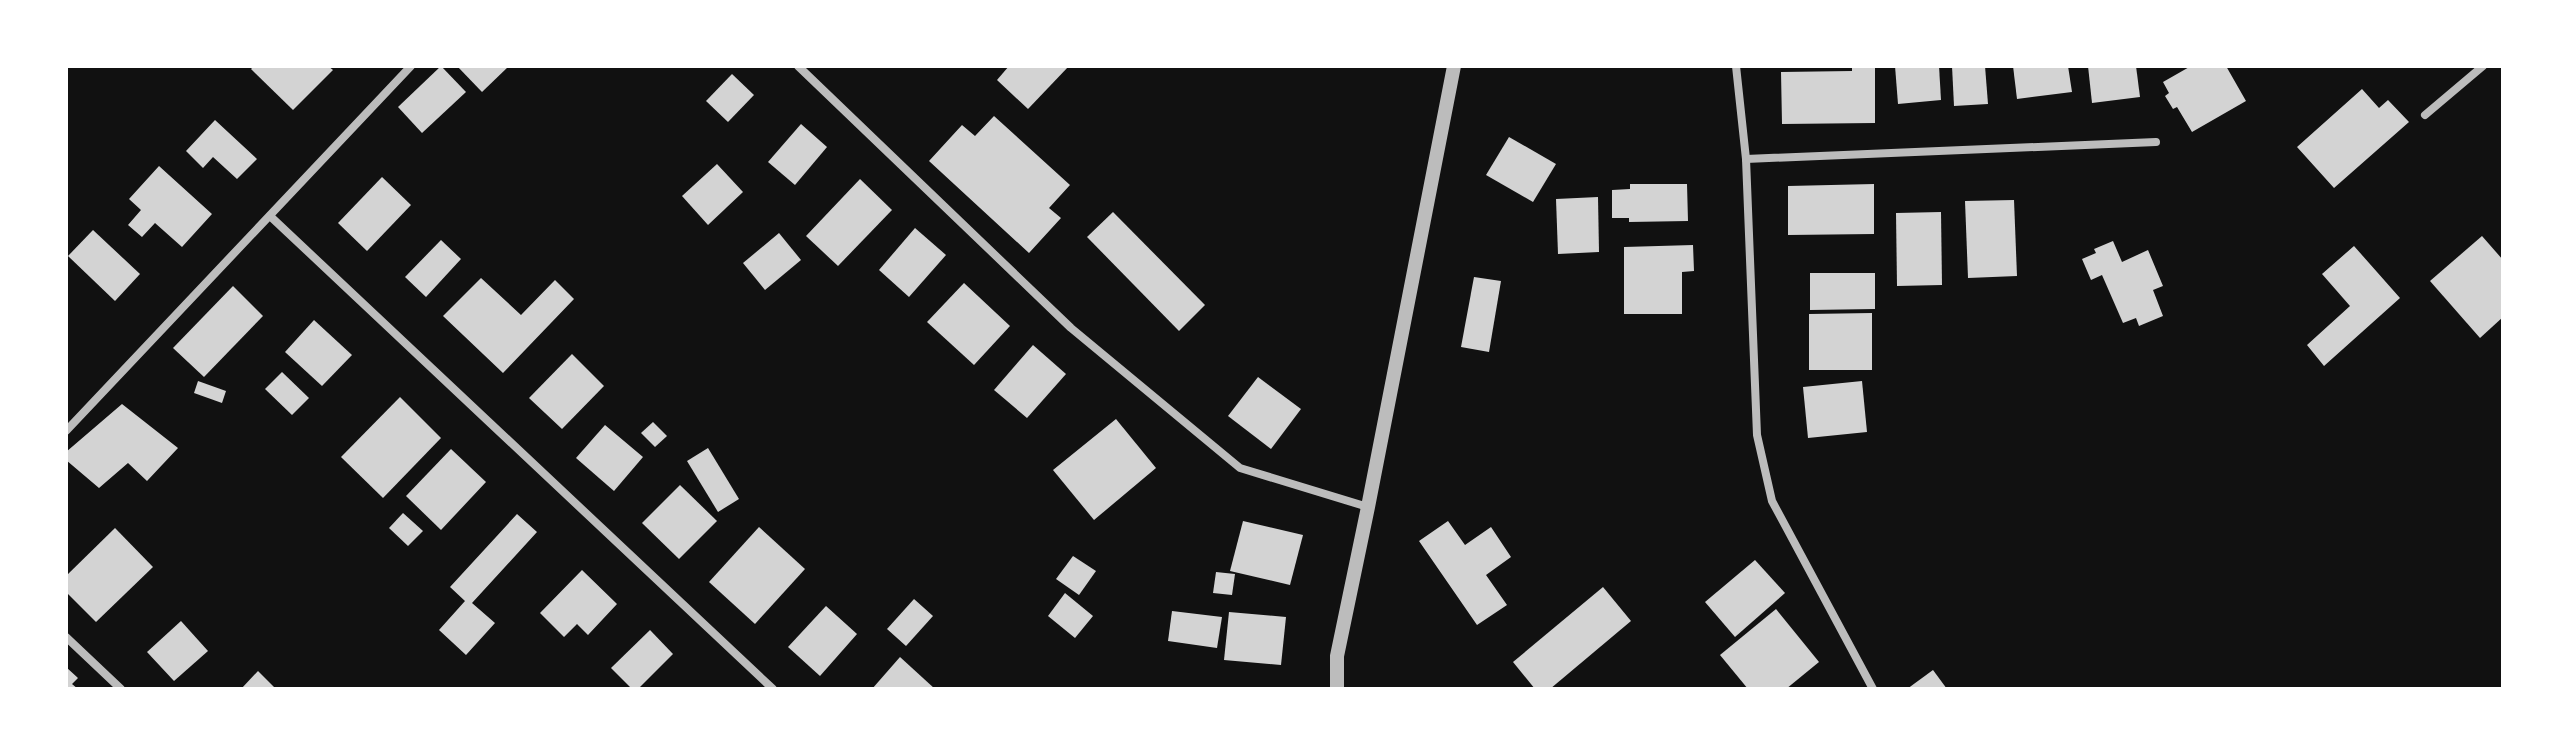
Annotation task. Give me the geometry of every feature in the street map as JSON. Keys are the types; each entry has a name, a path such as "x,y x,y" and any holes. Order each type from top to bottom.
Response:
{"street":[{"path":"66,431 411,66"},
{"path":"798,66 1071,328 1240,468 1368,507"},
{"path":"1337,689 1337,656 1454,66"},
{"path":"1736,66 1746,159 1757,435 1772,501 1873,689"},
{"path":"2425,115 2483,66"},
{"path":"1746,159 2156,142"},
{"path":"270,216 773,689"},
{"path":"66,637 121,689"}],"building":[{"path":"254,66 328,66 333,70 293,110 251,69"},
{"path":"441,66 466,92 422,133 398,107"},
{"path":"457,66 509,66 482,92"},
{"path":"1009,66 1069,66 1028,109 997,80"},
{"path":"1852,66 1875,66 1875,123 1782,124 1781,72 1852,71"},
{"path":"1895,66 1939,66 1941,100 1898,104"},
{"path":"1952,66 1985,66 1988,104 1954,106"},
{"path":"2013,66 2068,66 2072,92 2017,99"},
{"path":"2088,66 2136,66 2140,97 2092,103"},
{"path":"2191,66 2226,66 2246,101 2192,132 2177,107 2173,109 2165,96 2169,93 2163,82"},
{"path":"732,74 754,95 728,122 706,101"},
{"path":"2362,89 2379,108 2388,100 2409,122 2334,188 2297,147"},
{"path":"994,116 1070,185 1049,208 1061,218 1029,253 929,161 962,125 975,136"},
{"path":"215,120 257,159 237,179 213,157 203,168 186,151"},
{"path":"801,124 827,147 795,185 768,162"},
{"path":"1509,137 1556,164 1533,202 1486,175"},
{"path":"717,164 743,192 708,225 682,196"},
{"path":"159,166 212,214 182,247 155,223 142,237 128,225 141,210 129,199"},
{"path":"382,177 411,205 367,251 338,223"},
{"path":"860,179 892,210 838,266 806,236"},
{"path":"1630,184 1687,184 1688,221 1629,222 1629,218 1612,218 1612,190 1630,189"},
{"path":"1874,184 1874,234 1788,235 1788,186"},
{"path":"1598,197 1599,252 1558,254 1556,199"},
{"path":"2014,200 2017,276 1968,278 1965,201"},
{"path":"1113,212 1205,305 1179,331 1087,237"},
{"path":"1941,212 1942,285 1897,286 1896,213"},
{"path":"915,228 946,255 909,297 879,270"},
{"path":"93,230 140,274 115,301 68,256"},
{"path":"779,233 801,260 765,290 743,263"},
{"path":"2482,236 2503,260 2503,317 2480,338 2430,281"},
{"path":"441,240 461,259 426,297 405,277"},
{"path":"2113,241 2122,262 2148,250 2163,286 2153,290 2163,316 2139,326 2136,318 2123,323 2102,275 2091,280 2082,259 2096,253 2094,249"},
{"path":"1693,245 1694,271 1682,272 1682,314 1624,314 1624,247"},
{"path":"2354,246 2400,298 2324,366 2307,345 2350,306 2322,274"},
{"path":"1810,273 1875,273 1875,309 1810,310"},
{"path":"1474,277 1501,281 1489,352 1461,347"},
{"path":"481,278 521,315 555,280 574,299 503,373 443,316"},
{"path":"964,283 1010,326 974,365 927,322"},
{"path":"233,286 263,316 204,377 173,348"},
{"path":"1872,313 1872,370 1809,370 1809,314"},
{"path":"314,320 352,355 322,386 285,352"},
{"path":"1033,345 1066,374 1027,418 994,390"},
{"path":"572,354 604,386 562,429 529,398"},
{"path":"282,372 309,398 292,415 265,389"},
{"path":"1258,377 1301,409 1271,449 1228,416"},
{"path":"198,381 226,391 222,403 194,393"},
{"path":"1862,381 1867,432 1808,438 1803,387"},
{"path":"400,397 441,438 383,498 341,457"},
{"path":"122,404 178,448 147,481 128,463 99,488 66,460 66,452"},
{"path":"1116,419 1156,468 1094,520 1053,470"},
{"path":"653,422 667,436 655,447 641,433"},
{"path":"605,425 643,457 614,491 576,458"},
{"path":"708,448 739,499 718,512 687,461"},
{"path":"451,449 486,482 441,530 406,496"},
{"path":"680,485 717,521 679,559 642,523"},
{"path":"403,513 423,531 408,546 389,528"},
{"path":"517,514 537,532 472,603 495,623 466,655 439,630 465,601 450,587"},
{"path":"1243,521 1303,535 1290,585 1230,571"},
{"path":"1448,521 1465,545 1491,527 1511,557 1486,575 1507,605 1477,625 1419,541"},
{"path":"759,527 805,569 755,624 709,582"},
{"path":"115,528 153,567 96,622 66,592 66,576"},
{"path":"1073,556 1096,571 1079,595 1056,579"},
{"path":"1755,560 1785,593 1735,637 1705,602"},
{"path":"582,570 617,604 588,635 577,624 564,637 540,613"},
{"path":"1216,572 1235,574 1232,595 1213,593"},
{"path":"1603,587 1631,621 1550,689 1535,689 1513,662"},
{"path":"1065,593 1093,616 1075,638 1048,616"},
{"path":"914,599 933,616 906,646 887,629"},
{"path":"826,606 857,634 820,676 788,647"},
{"path":"1776,609 1819,662 1786,689 1748,689 1720,655"},
{"path":"1172,611 1222,617 1217,648 1168,641"},
{"path":"1229,612 1286,617 1281,665 1224,660"},
{"path":"181,621 208,651 174,681 147,652"},
{"path":"650,630 673,654 638,689 632,689 611,668"},
{"path":"900,657 935,689 872,689"},
{"path":"66,667 78,678 72,684 78,689 66,689"},
{"path":"1933,670 1947,689 1907,689"},
{"path":"258,671 276,689 241,689"}]}
